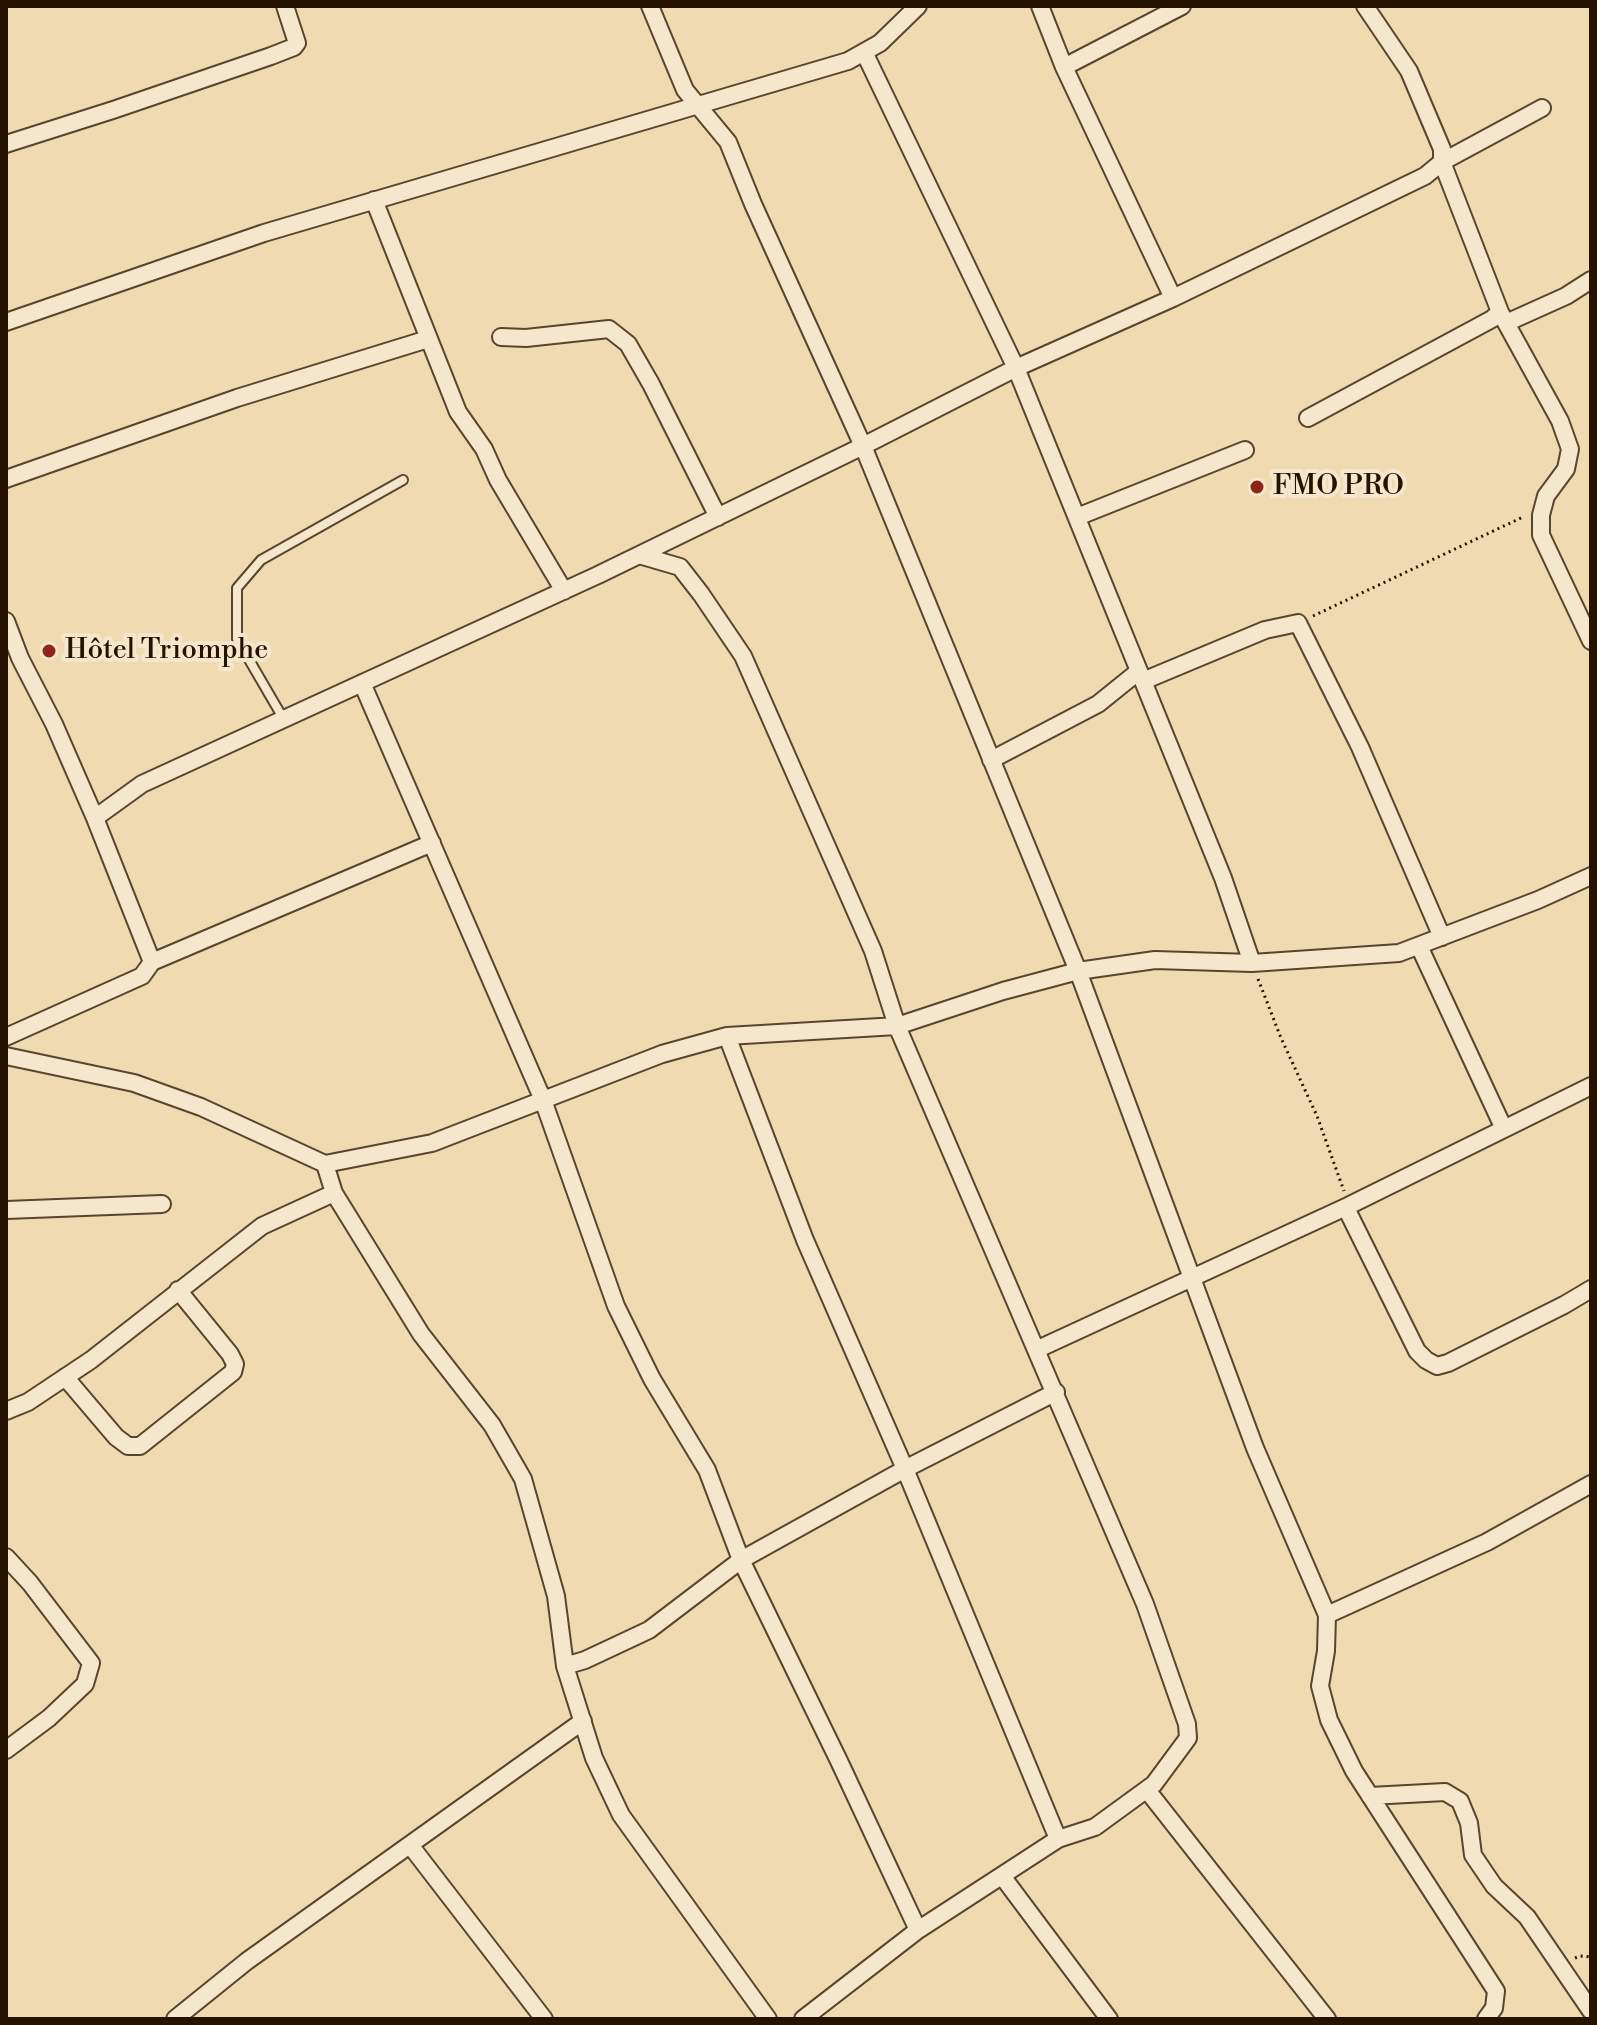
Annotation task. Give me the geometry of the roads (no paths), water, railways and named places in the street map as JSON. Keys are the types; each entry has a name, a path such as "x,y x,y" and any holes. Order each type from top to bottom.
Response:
{"street":[{"path":"6,144 294,47 297,43 285,6"},
{"path":"650,6 685,90 728,142 863,446 1078,971 1255,1448 1327,1615 1326,1651 1320,1686 1329,1720 1354,1771 1489,1977 1496,1991 1494,2008 1486,2019"},
{"path":"6,322 264,233 848,61 880,43 918,6"},
{"path":"1040,6 1064,67 1173,298"},
{"path":"1064,67 1182,6"},
{"path":"1365,6 1409,71 1442,149 1442,162 1503,318 1560,421 1570,449 1566,469 1546,496 1541,515 1541,535 1591,641"},
{"path":"864,52 1016,368 1223,878 1252,963"},
{"path":"95,818 142,784 564,591 1016,368 1173,298 1425,176 1442,162 1542,108"},
{"path":"374,200 458,412 484,449 498,480 564,591"},
{"path":"1308,418 1492,319 1566,296 1591,280"},
{"path":"501,337 526,338 609,329 628,344 718,517"},
{"path":"6,479 237,398 428,339"},
{"path":"1077,517 1245,450"},
{"path":"639,555 680,567 743,656 873,951 897,1026 1145,1604 1187,1724 1188,1738 1147,1790 1095,1827 1058,1839 918,1930 803,2019"},
{"path":"6,621 20,658 54,724 95,818 152,962"},
{"path":"991,760 1098,704 1141,676 1265,630 1298,623 1360,747 1442,937"},
{"path":"362,683 543,1100 616,1306 652,1379 707,1470 741,1560 918,1930"},
{"path":"6,1037 142,976 152,962 432,843"},
{"path":"6,1056 134,1083 201,1107 325,1164 432,1143 662,1054 727,1036 897,1026 1003,991 1078,971 1155,960 1252,963 1399,953 1538,900 1591,876"},
{"path":"1419,946 1504,1129"},
{"path":"727,1036 805,1240 905,1469 1058,1839"},
{"path":"1038,1349 1348,1206 1591,1086"},
{"path":"325,1164 334,1193 421,1334 492,1425 523,1479 556,1596 565,1666 594,1758 621,1815 768,2019"},
{"path":"6,1411 28,1402 91,1360 262,1226 334,1193"},
{"path":"6,1210 162,1204"},
{"path":"1348,1206 1347,1210 1417,1351 1437,1366 1551,1312 1591,1289"},
{"path":"65,1377 116,1437 128,1446 140,1446 233,1372 235,1364 178,1290"},
{"path":"565,1666 649,1630 741,1560 905,1469 1056,1392"},
{"path":"1327,1615 1487,1542 1591,1484"},
{"path":"6,1557 30,1583 91,1663 85,1684 49,1718 6,1750"},
{"path":"175,2019 247,1961 583,1721"},
{"path":"1147,1790 1327,2019"},
{"path":"1370,1796 1445,1792 1460,1801 1469,1823 1473,1855 1494,1886 1527,1917 1591,2011"},
{"path":"410,1845 544,2019"},
{"path":"1002,1876 1109,2019"}],"lane":[{"path":"284,719 237,639 237,588 261,560 403,480"}],"place":[{"name":"FMO PRO","path":"1257,487"},
{"name":"Hôtel Triomphe","path":"49,651"}]}
